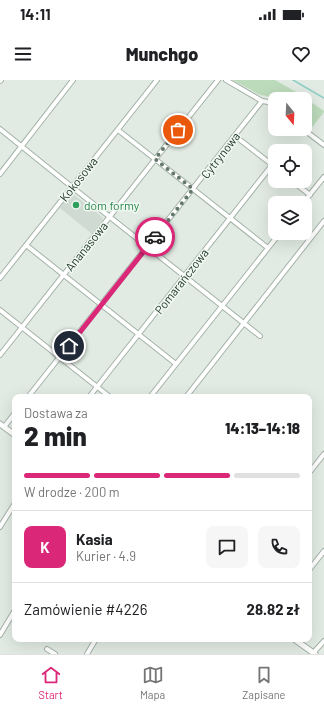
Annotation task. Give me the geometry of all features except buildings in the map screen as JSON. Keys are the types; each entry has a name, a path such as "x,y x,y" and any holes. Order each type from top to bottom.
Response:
{"street":[{"path":"0,174 73,80"},
{"name":"Kokosowa","path":"0,278 156,80"},
{"name":"Ananasowa","path":"0,355 218,80"},
{"path":"226,80 262,101 268,102"},
{"name":"Cytrynowa","path":"30,394 262,101"},
{"path":"0,129 260,336"},
{"path":"118,130 268,248"},
{"path":"235,136 268,161"},
{"path":"312,136 324,145"},
{"name":"Pomarańczowa","path":"91,394 230,218 268,173"},
{"path":"301,188 310,195 324,177"},
{"path":"188,394 324,221"},
{"path":"152,394 274,240"},
{"path":"26,245 176,364"},
{"path":"0,310 106,394"},
{"path":"12,416 2,426 12,433"},
{"path":"312,469 324,454"},
{"path":"0,528 12,508"},
{"path":"312,566 324,551"},
{"path":"0,635 12,615"},
{"path":"298,642 314,653 324,641"},
{"path":"87,654 94,642"},
{"path":"47,649 55,654"}],"shaded area":[{"path":"70,194 73,194 102,217 103,219 92,234 60,208"}],"green space":[{"path":"233,80 275,80 296,92 268,92 268,97 260,95"},
{"path":"312,103 324,112 312,127"}],"waterway":[{"path":"293,80 324,98"}],"way so far":[{"path":"155,237 193,189 155,159 178,130"}],"place":[{"name":"dom formy","path":"76,205"}],"route":[{"path":"69,346 155,237"}]}
